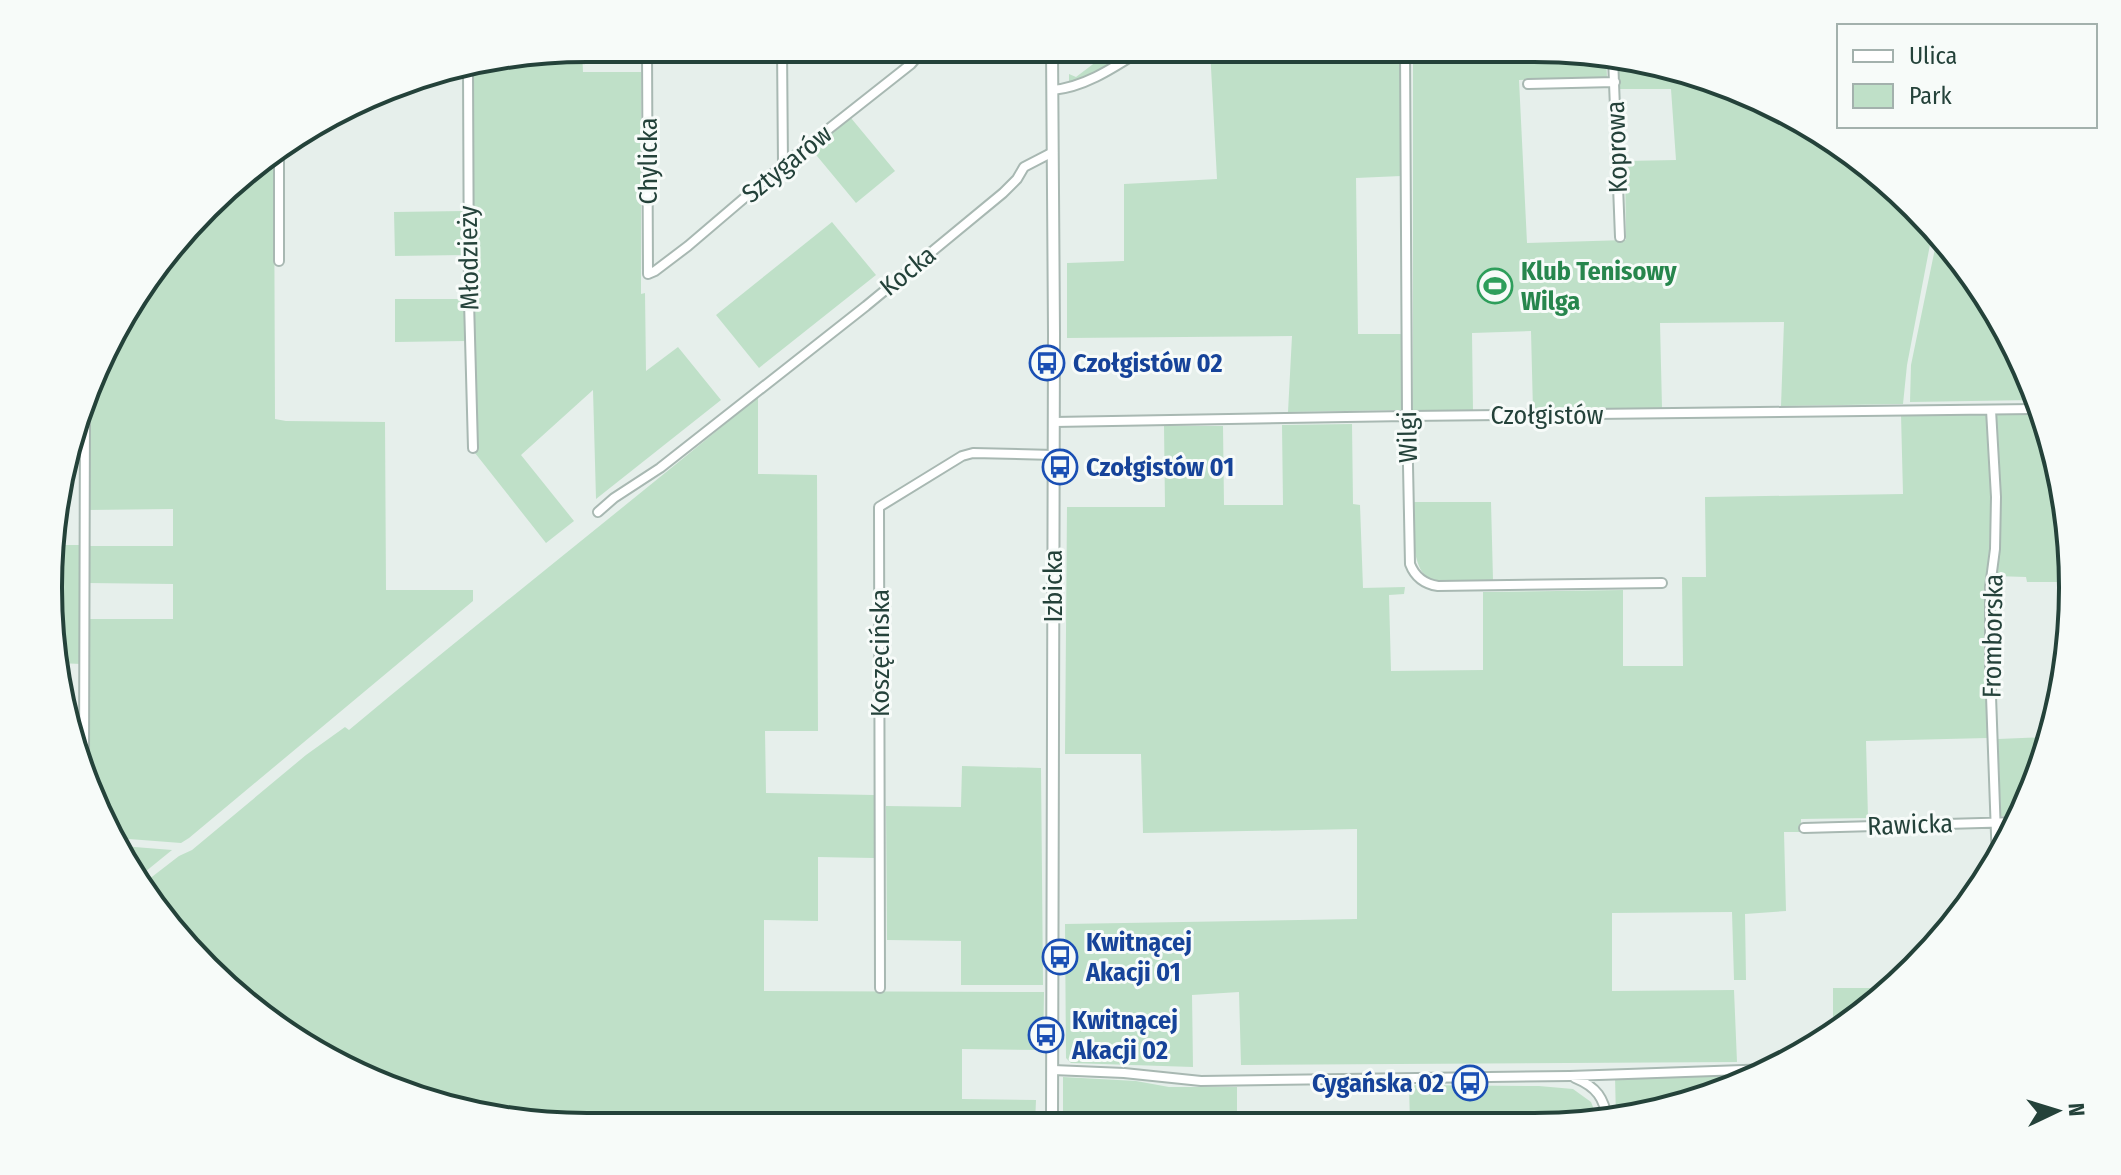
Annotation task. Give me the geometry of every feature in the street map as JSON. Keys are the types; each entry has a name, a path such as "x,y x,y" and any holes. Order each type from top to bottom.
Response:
{"street":[{"name":"Chylicka","path":"647,62 648,274"},
{"path":"782,62 783,165"},
{"name":"Sztygarów","path":"648,274 688,246 783,165 913,62"},
{"name":"Izbicka","path":"1052,62 1052,1113"},
{"path":"1053,90 1092,79 1121,62"},
{"name":"Wilgi","path":"1405,62 1410,564 1424,582 1438,586 1662,583"},
{"name":"Koprowa","path":"1614,68 1620,237"},
{"name":"Młodzieży","path":"468,76 473,448"},
{"path":"1528,84 1615,82"},
{"name":"Kocka","path":"598,512 660,468 866,306 1003,193 1024,167 1053,152"},
{"path":"279,163 279,261"},
{"name":"Czołgistów","path":"1054,422 2027,409"},
{"name":"Fromborska","path":"1991,410 1996,510 1990,587 1990,668 1997,835"},
{"path":"84,737 85,435"},
{"name":"Koszęcińska","path":"880,988 879,507 962,456 973,453 1054,455"},
{"name":"Rawicka","path":"1804,828 2004,822"},
{"path":"1053,1070 1201,1081 1570,1076 1742,1070"},
{"path":"1570,1076 1588,1083 1606,1108"}],"green space":[{"path":"583,62 583,72 641,72 641,294 645,293 646,371 678,347 721,400 596,499 593,390 521,455 574,521 546,543 475,453 471,75 519,66"},
{"path":"1096,62 1114,62 1080,82 1069,84 1069,74 1076,77"},
{"path":"1211,62 1401,62 1401,176 1356,178 1358,334 1401,334 1401,410 1288,412 1292,336 1067,338 1067,263 1124,261 1124,184 1217,179"},
{"path":"1413,62 1534,62 1607,67 1607,78 1519,80 1527,243 1626,240 1625,161 1676,160 1671,89 1620,89 1619,69 1702,90 1735,102 1796,132 1880,192 1930,243 1907,365 1903,404 1781,406 1784,322 1660,323 1662,408 1533,411 1531,331 1472,333 1473,411 1413,412"},
{"path":"851,118 895,171 856,203 812,150"},
{"path":"274,167 275,419 385,422 386,590 473,590 473,601 189,838 181,843 126,839 102,789 87,746 87,619 173,619 173,584 87,583 86,546 173,546 173,509 87,510 86,431 102,386 132,325 192,241 241,192"},
{"path":"464,211 464,255 395,256 394,212"},
{"path":"832,222 876,275 759,368 716,315"},
{"path":"1935,249 1989,325 2024,400 1910,402 1911,365"},
{"path":"395,299 465,299 466,341 395,342"},
{"path":"758,397 758,474 817,475 818,731 765,731 766,793 874,795 874,858 818,857 818,921 764,920 764,991 1044,992 1043,1050 962,1049 962,1099 1036,1100 1035,1113 588,1113 519,1109 419,1085 386,1073 325,1043 241,983 192,934 150,878 192,850 306,755 345,727 349,730"},
{"path":"2029,412 2049,485 2055,519 2059,582 2027,582 2026,577 1995,576 1999,496 1994,413"},
{"path":"1990,413 1991,511 1985,630 1987,738 1866,741 1868,818 1801,819 1801,832 1784,832 1786,911 1745,914 1746,980 1734,980 1732,912 1612,913 1612,991 1734,990 1737,1062 1241,1065 1239,992 1192,995 1193,1067 1071,1063 1066,1058 1065,924 1357,919 1357,829 1143,833 1141,754 1065,754 1067,507 1165,507 1164,426 1223,426 1224,505 1283,505 1282,425 1352,424 1353,504 1360,505 1363,588 1405,587 1404,594 1389,595 1391,671 1483,670 1483,592 1623,590 1623,666 1683,666 1682,577 1706,577 1705,497 1903,494 1901,414"},
{"path":"1414,502 1491,502 1493,580 1431,581 1424,574 1416,556"},
{"path":"64,545 81,545 81,664 67,663 66,656 62,588"},
{"path":"2037,738 2007,816 2001,816 1998,739"},
{"path":"962,766 1041,768 1043,985 961,985 961,941 887,940 886,806 961,807"},
{"path":"130,847 172,850 146,871"},
{"path":"1833,988 1874,988 1853,1004 1833,1018"},
{"path":"1732,1074 1670,1095 1616,1107 1615,1076"},
{"path":"1063,1077 1136,1081 1169,1087 1237,1087 1237,1113 1063,1113"},
{"path":"1409,1085 1573,1089 1591,1102 1594,1110 1534,1113 1410,1113"}],"place":[{"name":"Klub Tenisowy Wilga","path":"1495,286"},
{"name":"Czołgistów 02","path":"1047,363"},
{"name":"Czołgistów 01","path":"1060,467"},
{"name":"Kwitnącej Akacji 01","path":"1060,957"},
{"name":"Kwitnącej Akacji 02","path":"1046,1035"},
{"name":"Cygańska 02","path":"1470,1083"}]}
